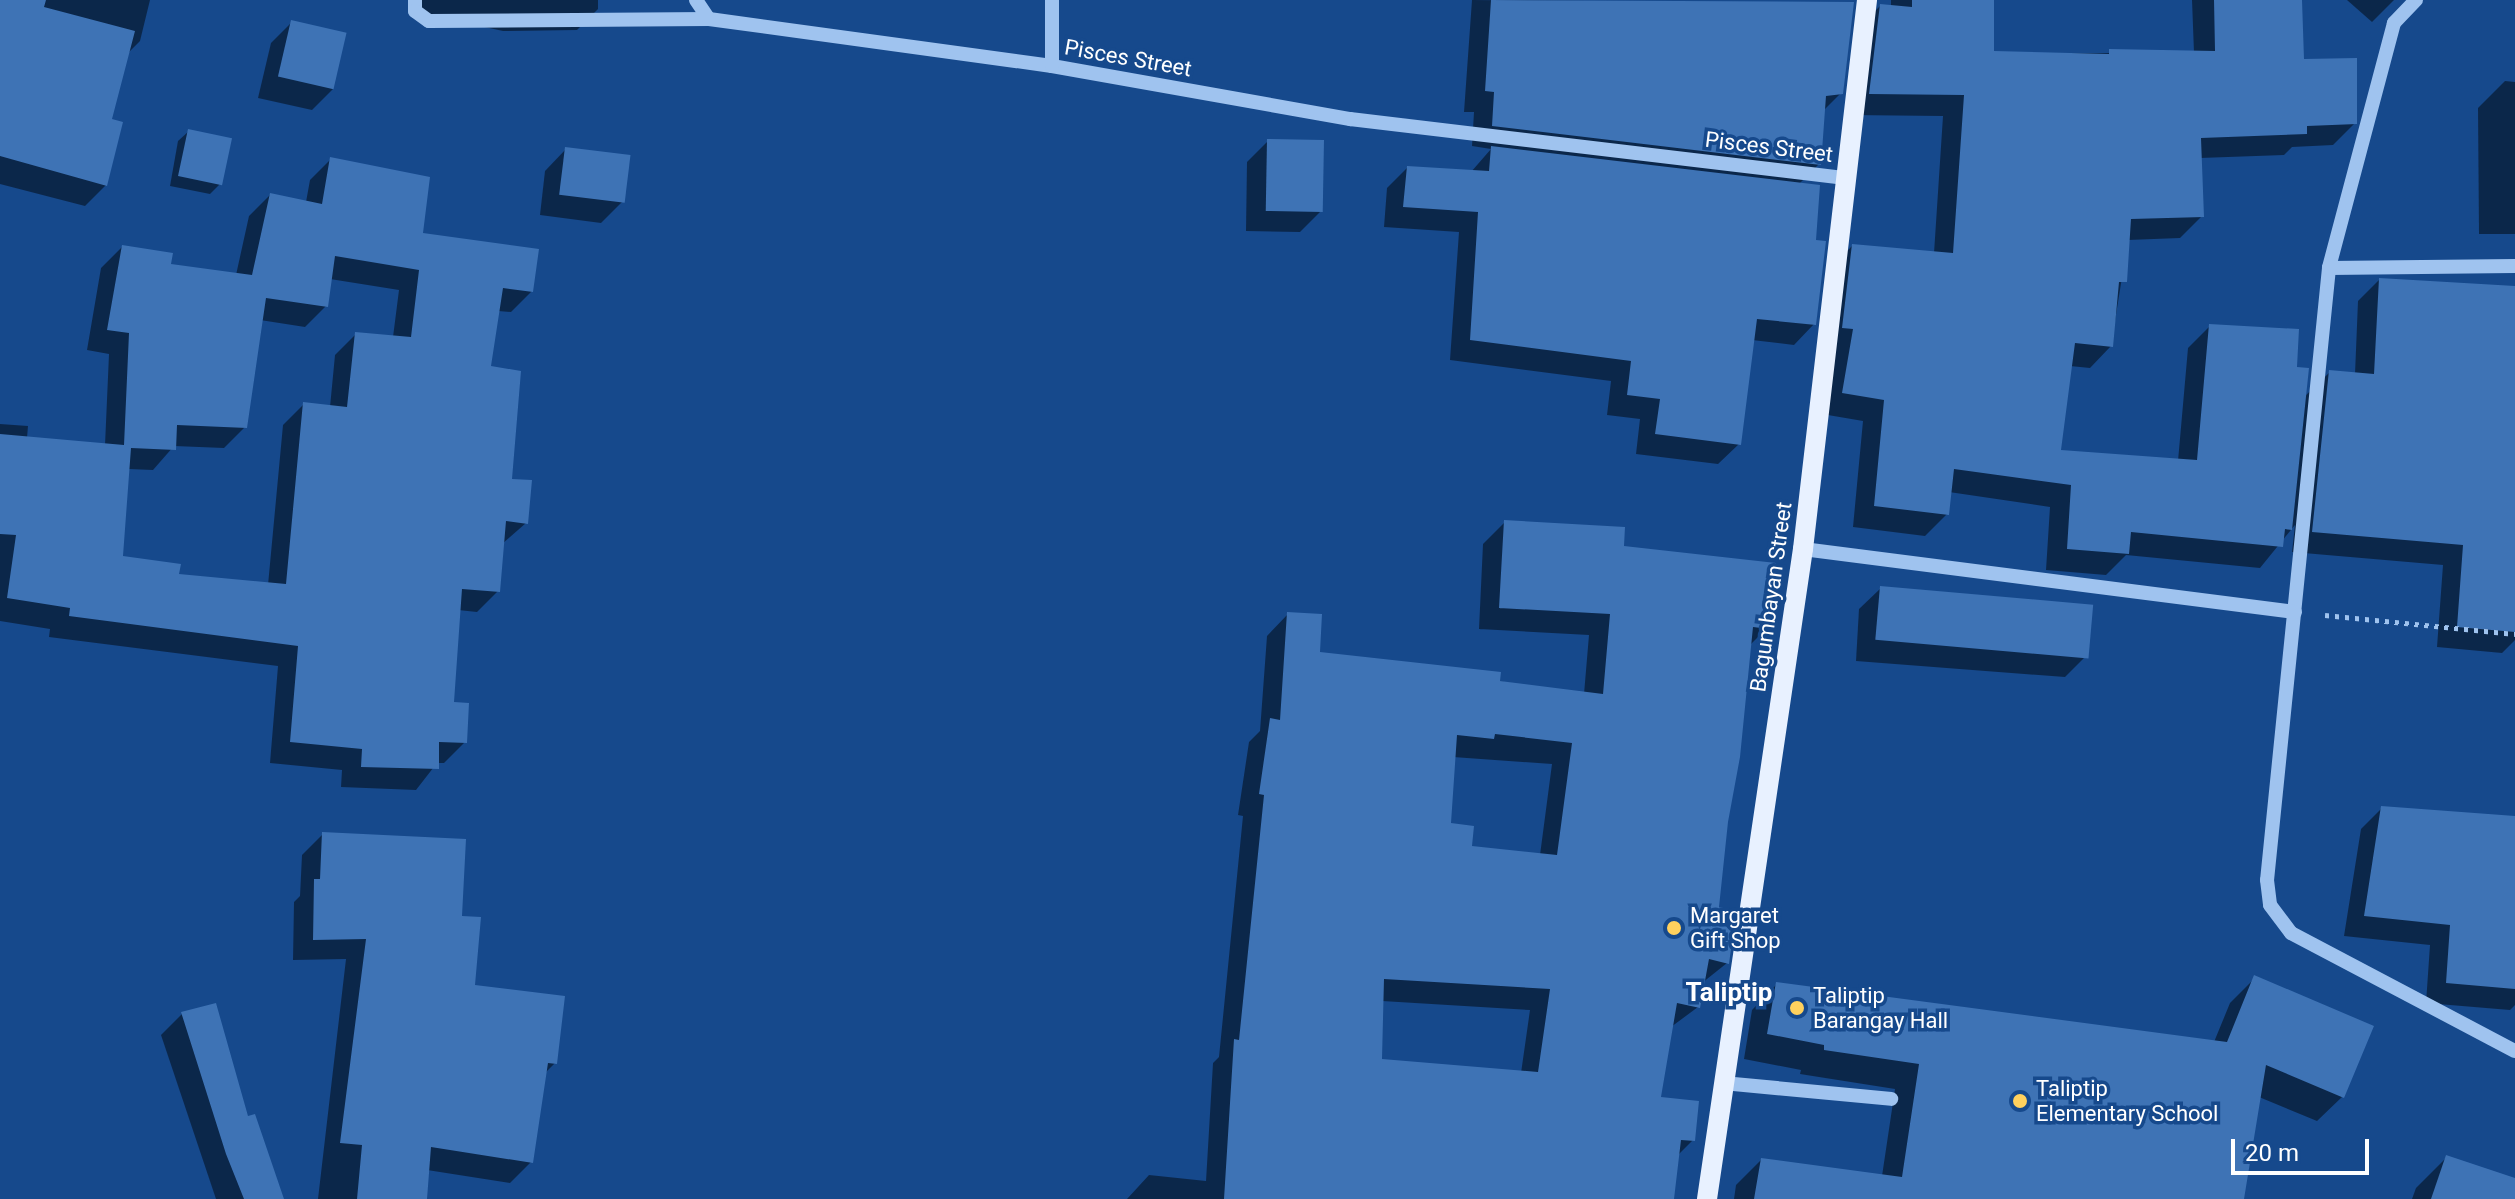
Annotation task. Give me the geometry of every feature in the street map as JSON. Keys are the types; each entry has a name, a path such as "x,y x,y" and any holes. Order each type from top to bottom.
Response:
{"main road":[{"name":"Bagumbayan Street","path":"1707,1199 1803,549 1867,0"}],"street":[{"name":"Pisces Street","path":"415,0 415,11 429,21 709,19 1052,66 1350,119 1846,178"},
{"path":"696,0 709,19"},
{"path":"1052,0 1052,66"},
{"path":"2416,0 2394,23 2329,268 2267,880 2270,905 2291,933 2515,1051"},
{"path":"2329,268 2515,266"},
{"path":"1803,549 2295,612"},
{"path":"1723,1083 1891,1099"}],"path":[{"path":"2295,612 2515,634"}],"building":[{"path":"0,0 46,0 44,7 135,31 112,119 123,122 107,186 0,156"},
{"path":"1491,0 1854,2 1843,94 1826,96 1821,165 1492,126 1494,92 1485,91"},
{"path":"1912,0 1994,0 1994,51 2109,54 2109,49 2215,51 2214,0 2302,0 2304,59 2357,58 2357,124 2307,126 2307,134 2201,138 2204,217 2131,219 2127,282 2119,282 2113,347 2075,343 2061,450 2197,460 2209,324 2299,329 2297,367 2309,368 2292,530 2285,529 2283,547 2131,532 2129,554 2067,549 2071,485 1954,469 1949,515 1874,506 1884,400 1842,393 1853,329 1842,328 1852,244 1953,253 1964,95 1869,94 1880,4 1912,7"},
{"path":"291,20 347,33 333,89 278,77"},
{"path":"188,129 232,138 222,185 178,176"},
{"path":"1267,139 1324,140 1323,212 1266,211"},
{"path":"1491,146 1820,185 1816,240 1826,241 1816,325 1757,319 1741,445 1655,434 1660,399 1627,395 1631,361 1470,340 1478,212 1403,207 1407,166 1489,171"},
{"path":"565,147 631,155 625,203 559,195"},
{"path":"330,157 430,177 423,233 539,249 533,292 503,288 491,366 521,371 512,479 532,480 528,524 506,521 500,592 462,589 454,702 469,703 467,743 439,742 439,769 361,767 362,749 290,742 298,646 69,616 70,608 7,598 16,535 0,534 0,434 124,445 129,333 107,330 122,245 173,253 171,264 252,275 270,193 322,204","holes":["335,256 419,270 411,337 355,332 347,407 303,402 286,584 179,574 181,564 123,556 131,448 176,450 177,425 247,428 266,298 328,307"]},
{"path":"2379,278 2515,286 2515,632 2457,627 2463,545 2312,532 2329,370 2374,374"},
{"path":"1504,520 1625,527 1624,546 1776,563 1769,629 1753,627 1740,757 1728,822 1719,907 1736,911 1729,964 1709,959 1700,1008 1677,1003 1661,1097 1699,1101 1695,1141 1681,1140 1674,1199 1224,1199 1234,1039 1239,1040 1264,795 1259,794 1270,718 1280,720 1287,612 1322,614 1320,652 1501,672 1500,681 1603,694 1610,614 1499,608","holes":["1495,734 1572,743 1557,855 1472,846 1474,826 1451,823 1457,735 1494,739","1384,979 1550,989 1538,1072 1382,1059"]},
{"path":"1880,586 2093,605 2088,658 1875,640"},
{"path":"2381,806 2515,816 2515,989 2446,983 2450,925 2364,916"},
{"path":"322,832 466,839 462,916 481,917 475,985 565,996 557,1064 548,1063 533,1163 431,1147 427,1199 357,1199 362,1145 340,1143 366,939 313,940 314,879 320,879"},
{"name":"Taliptip Elementary School","path":"2254,975 2374,1026 2344,1098 2266,1065 2244,1199 1754,1199 1761,1158 1902,1177 1919,1064 1824,1050 1824,1045 1767,1034 1776,982 2227,1042"},
{"path":"216,1003 248,1116 255,1114 284,1199 244,1199 226,1154 181,1012"},
{"path":"2446,1155 2515,1178 2515,1199 2431,1199"}],"place":[{"name":"Margaret Gift Shop","path":"1674,928"},
{"name":"Taliptip Barangay Hall","path":"1797,1008"},
{"name":"Taliptip Elementary School","path":"2020,1101"}],"district":[{"name":"Taliptip","path":"1729,993"}]}
